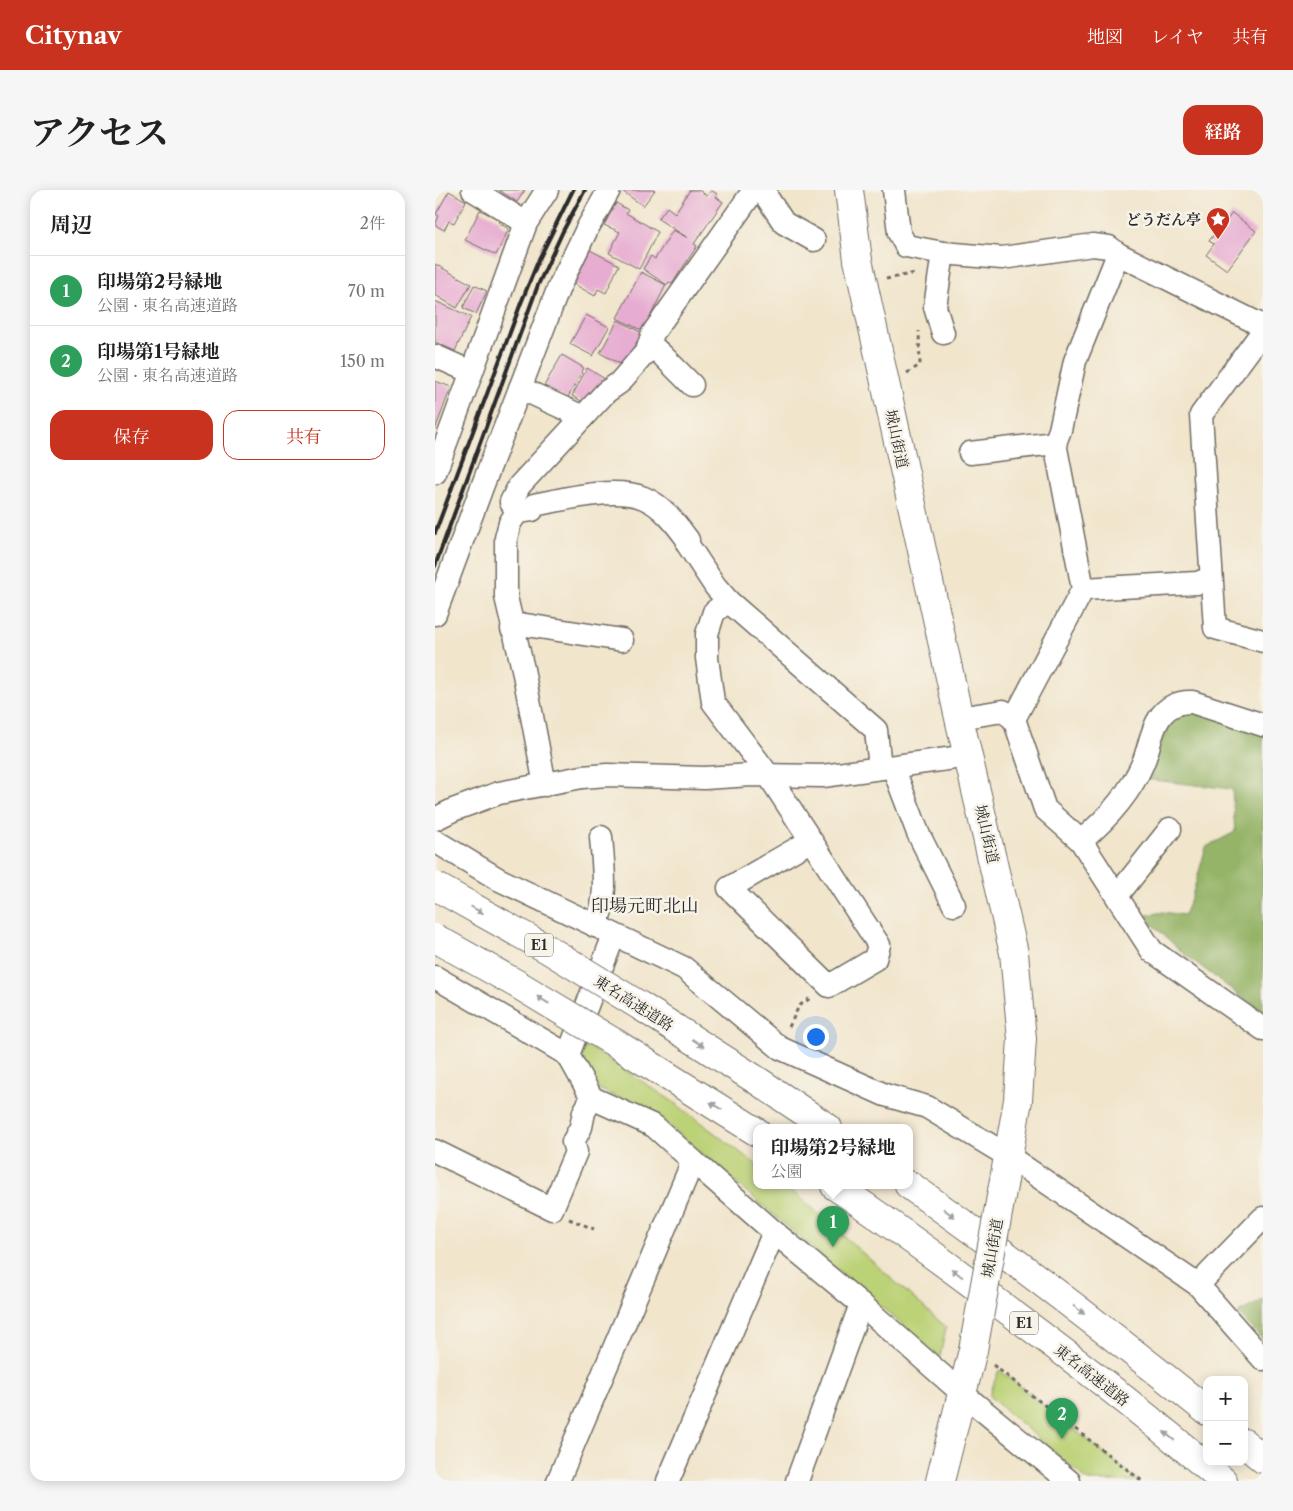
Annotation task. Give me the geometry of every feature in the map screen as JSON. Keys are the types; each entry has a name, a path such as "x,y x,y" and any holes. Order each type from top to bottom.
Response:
{"main road":[{"name":"城山街道","path":"849,190 858,260 959,718 1014,953 1022,1039 1018,1100 973,1350 940,1481"},
{"name":"東名高速道路","path":"435,886 549,950 642,1007 822,1124"},
{"path":"435,938 517,984 615,1043 753,1129"},
{"path":"913,1188 1072,1305 1203,1409"},
{"name":"東名高速道路","path":"839,1189 926,1250 1055,1346 1136,1408 1223,1481"},
{"path":"1248,1446 1263,1459"}],"street":[{"path":"473,190 526,223"},
{"path":"435,473 526,223 547,190"},
{"path":"435,614 559,287 587,229 609,190"},
{"path":"517,512 511,502 519,486 606,392 619,383 647,351 653,333 754,190"},
{"path":"767,190 766,196 784,223 814,240"},
{"path":"894,190 899,233 906,246 943,253 1001,258 1093,245 1109,247 1118,254 1263,326"},
{"path":"943,253 935,307 943,333"},
{"path":"1014,719 1083,589 1055,442 1060,430 1075,361 1118,254"},
{"path":"1263,331 1201,415 1215,628 1263,641"},
{"path":"649,344 662,354 692,385"},
{"path":"435,356 471,372"},
{"path":"520,388 583,417"},
{"path":"970,453 1055,442"},
{"path":"545,785 523,669 505,597 506,538 510,523 517,512 532,510 534,505 581,496 627,494 644,498 659,507 673,520 689,540 688,545 715,586 728,601 876,730 887,767 954,905"},
{"path":"1083,589 1197,583 1211,578"},
{"path":"728,601 714,612 707,634 707,658 713,702 769,776 879,945 875,959 829,986 729,888 810,841"},
{"path":"512,629 526,625 623,640"},
{"path":"1081,841 1099,827 1133,783 1142,765 1159,719 1166,710 1182,702 1192,702 1263,725"},
{"path":"959,718 1003,711 1014,719 1045,809 1081,841 1152,951 1263,1028"},
{"path":"435,819 453,810 499,793 582,777 607,775 704,778 752,774 769,776 823,776 969,756"},
{"path":"1117,896 1171,829"},
{"path":"568,1055 605,931 599,918 603,892 601,837"},
{"path":"435,842 498,879 684,968 779,1048 885,1095 927,1107 1006,1168 1198,1286 1263,1359"},
{"path":"435,977 568,1055 592,1098 654,1126 963,1394 1069,1481"},
{"path":"435,1151 552,1210 576,1152 573,1142 581,1126 584,1112 592,1098"},
{"path":"558,1481 693,1160"},
{"path":"1198,1286 1263,1218"},
{"path":"668,1481 774,1232"},
{"path":"797,1481 861,1304"}],"path":[{"path":"886,278 916,273"},
{"path":"552,1210 594,1229"},
{"path":"973,1350 1143,1481"}],"green space":[{"path":"1189,708 1263,732 1263,1013 1183,953 1143,916 1163,912 1184,915 1192,896 1206,847 1235,832 1232,789 1143,779 1169,726"},
{"path":"586,1045 672,1101 753,1162 753,1189 788,1189 802,1199 946,1327 940,1357 658,1116 597,1088 580,1060"},
{"path":"1263,1300 1263,1340 1238,1313"},
{"path":"999,1370 1139,1481 1088,1481 989,1396"}],"building":[{"path":"499,190 525,190 517,202"},
{"path":"621,190 655,190 643,206"},
{"path":"690,190 699,190 707,196 711,190 723,202 694,244 697,246 672,284 669,282 667,285 643,269 651,256 655,259 673,230 688,238 658,219 667,207 675,213"},
{"path":"449,191 466,201 454,223 449,221 444,230 435,225 439,216 436,214"},
{"path":"616,203 628,210 626,213 658,232 639,269 609,253 620,232 604,225"},
{"path":"480,210 500,220 499,223 509,229 496,255 465,240"},
{"path":"1232,213 1256,231 1227,270 1206,255 1214,244 1209,241 1215,233 1217,234"},
{"path":"590,250 619,265 606,293 598,289 595,296 574,284"},
{"path":"435,264 471,284 457,308 435,295"},
{"path":"641,272 666,285 643,331 617,318"},
{"path":"474,285 487,291 476,314 463,308"},
{"path":"435,301 471,317 455,351 435,342"},
{"path":"586,315 609,327 593,356 570,344"},
{"path":"618,320 642,333 624,366 600,353"},
{"path":"562,355 584,368 567,399 544,386"},
{"path":"587,368 605,379 595,397 587,404 572,396"},
{"path":"435,381 451,387 435,430"}],"railway":[{"path":"435,533 521,303 539,259 573,190"},
{"path":"435,566 538,285 563,231 585,190"}],"place":[{"name":"どうだん亭","path":"1218,240"},
{"name":"印場第2号緑地","path":"833,1247"},
{"name":"印場第1号緑地","path":"1062,1439"}],"district":[{"name":"印場元町北山","path":"645,906"}]}
